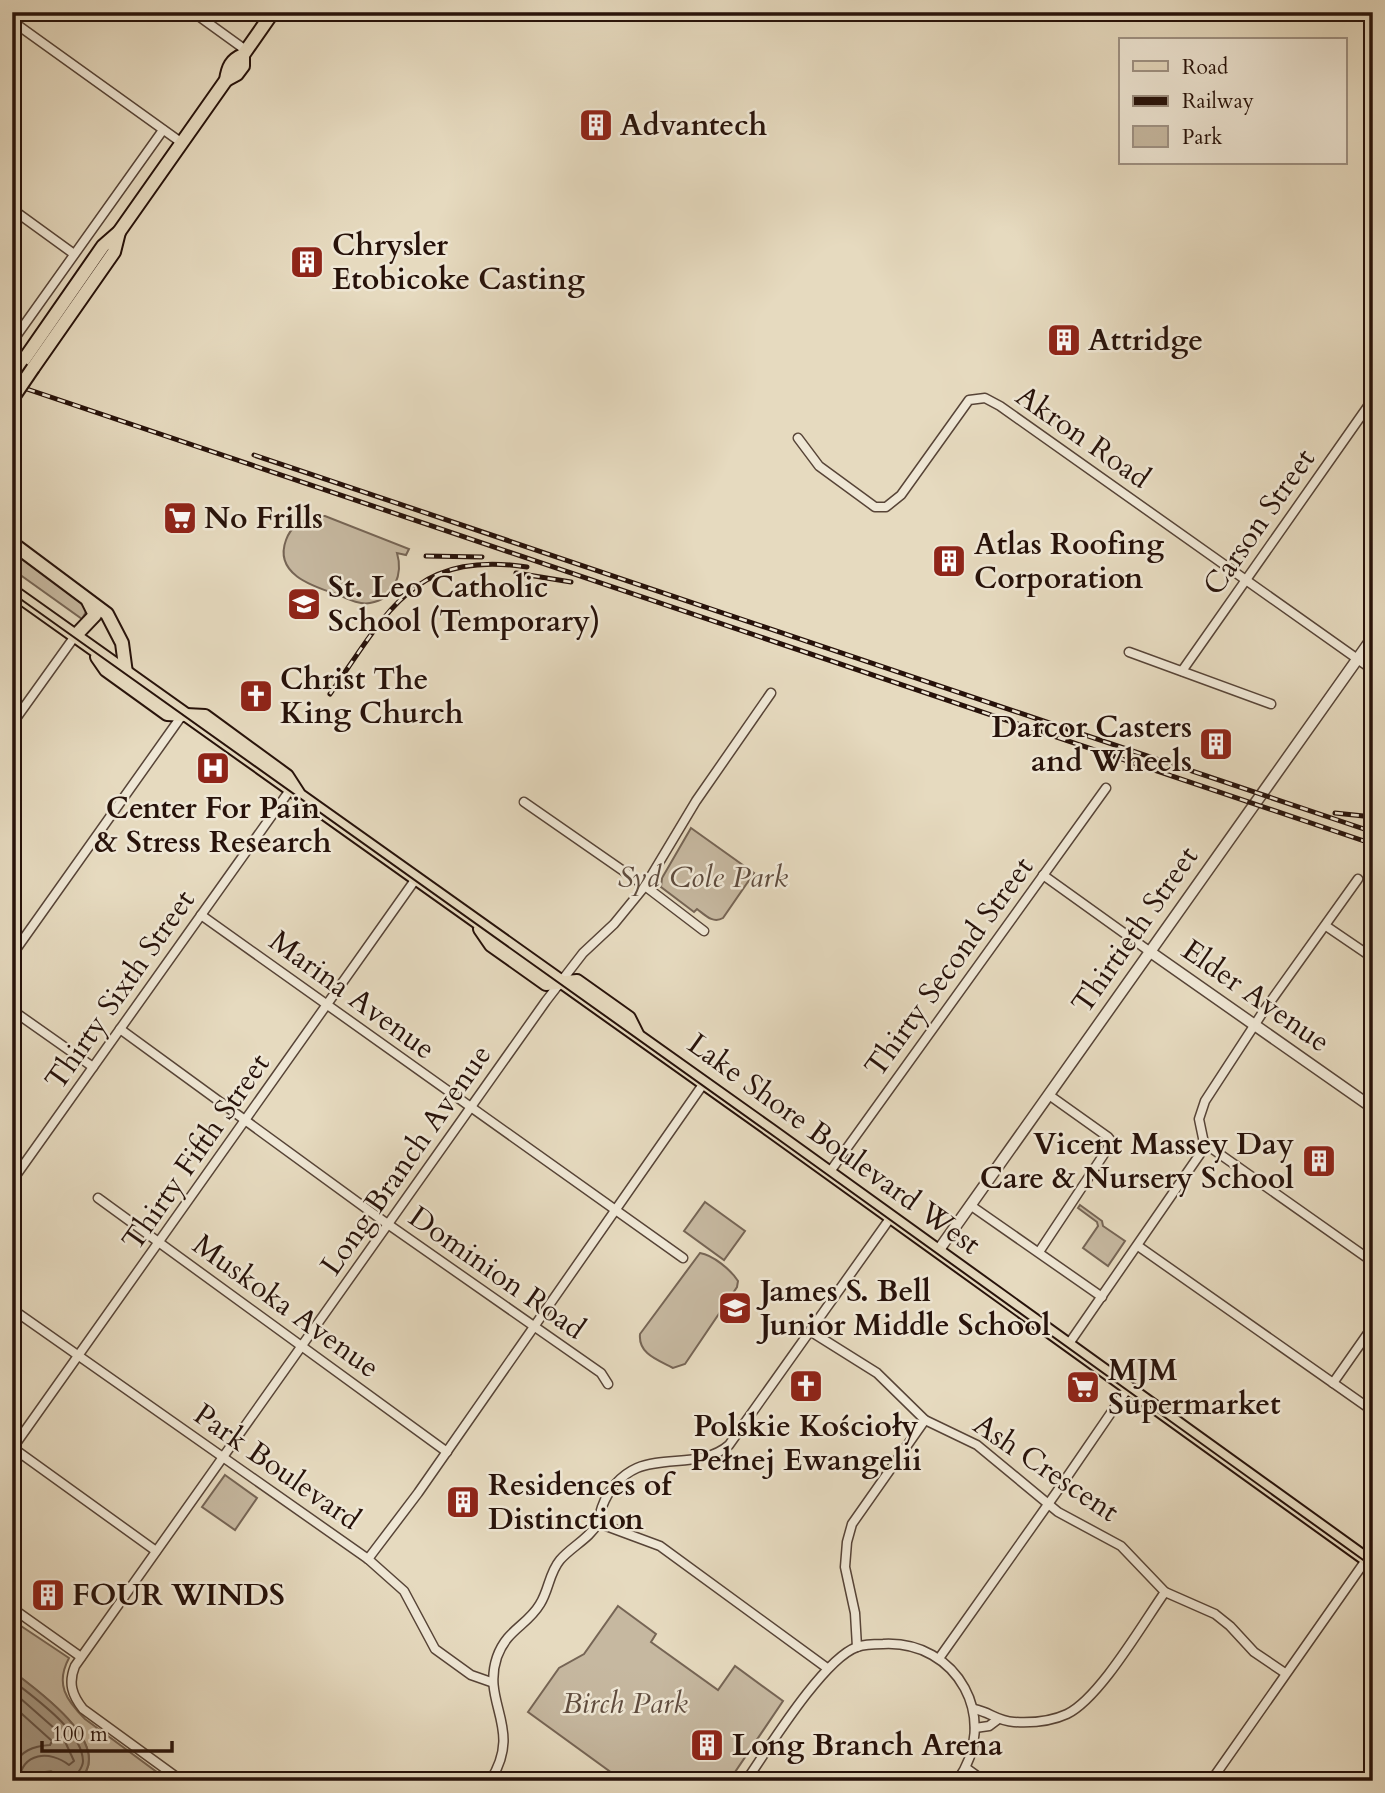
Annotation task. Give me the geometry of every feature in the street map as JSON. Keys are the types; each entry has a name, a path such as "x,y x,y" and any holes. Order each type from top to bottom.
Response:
{"main road":[{"path":"12,399 27,366 114,253 119,232 226,80 228,68 234,59 245,53 274,12"},
{"path":"12,377 27,366"},
{"path":"12,543 81,592 112,620 121,643 126,673"},
{"name":"Lake Shore Boulevard West","path":"12,591 183,714"},
{"path":"75,636 90,622 95,613 81,592"},
{"name":"Lake Shore Boulevard West","path":"91,648 106,670 167,714 205,716 287,776 296,794 474,921 491,945 546,984 577,981 629,1018 638,1037 1369,1562"}],"street":[{"path":"193,12 245,53"},
{"path":"12,21 182,143"},
{"path":"12,342 163,130"},
{"path":"12,209 74,254"},
{"name":"Akron Road","path":"798,438 819,466 875,507 886,507 901,495 969,400 985,398 1248,579 1373,670"},
{"name":"Carson Street","path":"1182,671 1373,399"},
{"path":"12,724 75,636"},
{"name":"Thirtieth Street","path":"938,1251 1373,637"},
{"path":"1129,652 1271,704"},
{"name":"Long Branch Avenue","path":"182,1781 79,1704 72,1691 71,1679 75,1666 560,982 645,886 696,801 771,693"},
{"path":"12,955 183,714"},
{"name":"Thirty Second Street","path":"829,1173 1105,788"},
{"name":"Thirty Sixth Street","path":"12,1181 201,915 296,794"},
{"path":"524,802 645,886 704,932"},
{"name":"Elder Avenue","path":"1042,875 1373,1108"},
{"path":"1068,1345 1200,1154 1204,1143 1199,1119 1205,1101 1255,1024 1358,879"},
{"name":"Thirty Fifth Street","path":"13,1449 415,880"},
{"name":"Marina Avenue","path":"201,915 682,1258"},
{"path":"1326,926 1373,958"},
{"path":"12,1010 93,1067"},
{"name":"Dominion Road","path":"120,1029 388,1224 601,1373 608,1384"},
{"path":"368,1559 704,1083"},
{"path":"1039,1252 1112,1142 1049,1095"},
{"path":"1204,1143 1373,1262"},
{"name":"Muskoka Avenue","path":"98,1198 446,1452"},
{"path":"970,1205 1102,1297"},
{"path":"491,1781 499,1765 504,1741 502,1717 491,1682 498,1656 505,1640 538,1608 554,1569 598,1523 607,1497 627,1474 646,1465 715,1455 729,1446 891,1217"},
{"path":"1138,1246 1373,1411"},
{"name":"Park Boulevard","path":"12,1309 368,1559 404,1591 435,1648 471,1675 491,1682"},
{"path":"1333,1383 1373,1326"},
{"name":"Ash Crescent","path":"810,1331 877,1373 925,1420 977,1445 1048,1504 1074,1522 1121,1546 1165,1592 1199,1606 1223,1620 1254,1651 1286,1673"},
{"path":"940,1657 1128,1388"},
{"path":"857,1647 855,1613 845,1567 852,1524 925,1420"},
{"path":"13,1449 156,1551"},
{"path":"598,1523 660,1546 827,1668"},
{"path":"1211,1781 1286,1673 1369,1562"},
{"path":"974,1709 984,1711 997,1720 1029,1722 1052,1719 1068,1713 1084,1702 1108,1673 1165,1592"},
{"path":"12,1608 81,1657"},
{"path":"746,1781 827,1668 857,1647 898,1643 940,1657 965,1689 974,1709 975,1728 966,1768 957,1781"},
{"path":"975,1728 989,1726 997,1720"},
{"path":"966,1768 984,1781"}],"green space":[{"path":"314,516 325,516 409,549 406,555 397,553 398,577 386,596 370,603 358,602 308,583 291,571 285,562 286,540 297,525"},
{"path":"12,550 83,601 87,610 82,619 12,569"},
{"name":"Syd Cole Park","path":"691,828 754,873 719,920 709,918 697,909 694,912 661,887 662,878"},
{"path":"705,1202 745,1231 724,1260 684,1231"},
{"path":"1080,1205 1125,1241 1108,1266 1083,1248 1098,1226 1097,1222 1078,1208"},
{"path":"700,1253 726,1268 738,1281 737,1287 685,1364 673,1368 655,1359 642,1347 640,1334"},
{"path":"225,1475 257,1498 235,1530 202,1507"},
{"name":"Birch Park","path":"618,1606 656,1634 651,1642 718,1690 735,1666 783,1701 729,1781 623,1781 528,1712 559,1668 584,1654"},
{"path":"12,1620 69,1658 63,1684 68,1698 85,1719 169,1781 78,1781 88,1767 88,1752 81,1736 69,1720 12,1671"}],"water":[{"path":"12,1671 54,1705 81,1736 88,1752 88,1767 78,1781 59,1781 51,1771 39,1773 33,1781 12,1781"}],"tram line":[{"path":"12,593 1373,1567"}],"railway":[{"path":"12,384 1373,844"},
{"path":"254,455 1373,832"},
{"path":"426,556 482,557"},
{"path":"330,694 387,614 407,594 430,578 456,568 488,564 527,567"},
{"path":"516,573 571,582"},
{"path":"1335,813 1373,817"}],"place":[{"name":"Advantech","path":"596,125"},
{"name":"Chrysler Etobicoke Casting","path":"307,262"},
{"name":"Attridge","path":"1064,340"},
{"name":"No Frills","path":"180,518"},
{"name":"Atlas Roofing Corporation","path":"949,561"},
{"name":"St. Leo Catholic School (Temporary)","path":"304,604"},
{"name":"Christ The King Church","path":"256,696"},
{"name":"Darcor Casters and Wheels","path":"1216,744"},
{"name":"Center For Pain & Stress Research","path":"213,768"},
{"name":"Vicent Massey Day Care & Nursery School","path":"1319,1161"},
{"name":"James S. Bell Junior Middle School","path":"735,1308"},
{"name":"Polskie Kościoły Pełnej Ewangelii","path":"806,1386"},
{"name":"MJM Supermarket","path":"1083,1387"},
{"name":"Residences of Distinction","path":"463,1502"},
{"name":"FOUR WINDS","path":"48,1595"},
{"name":"Long Branch Arena","path":"707,1745"}]}
